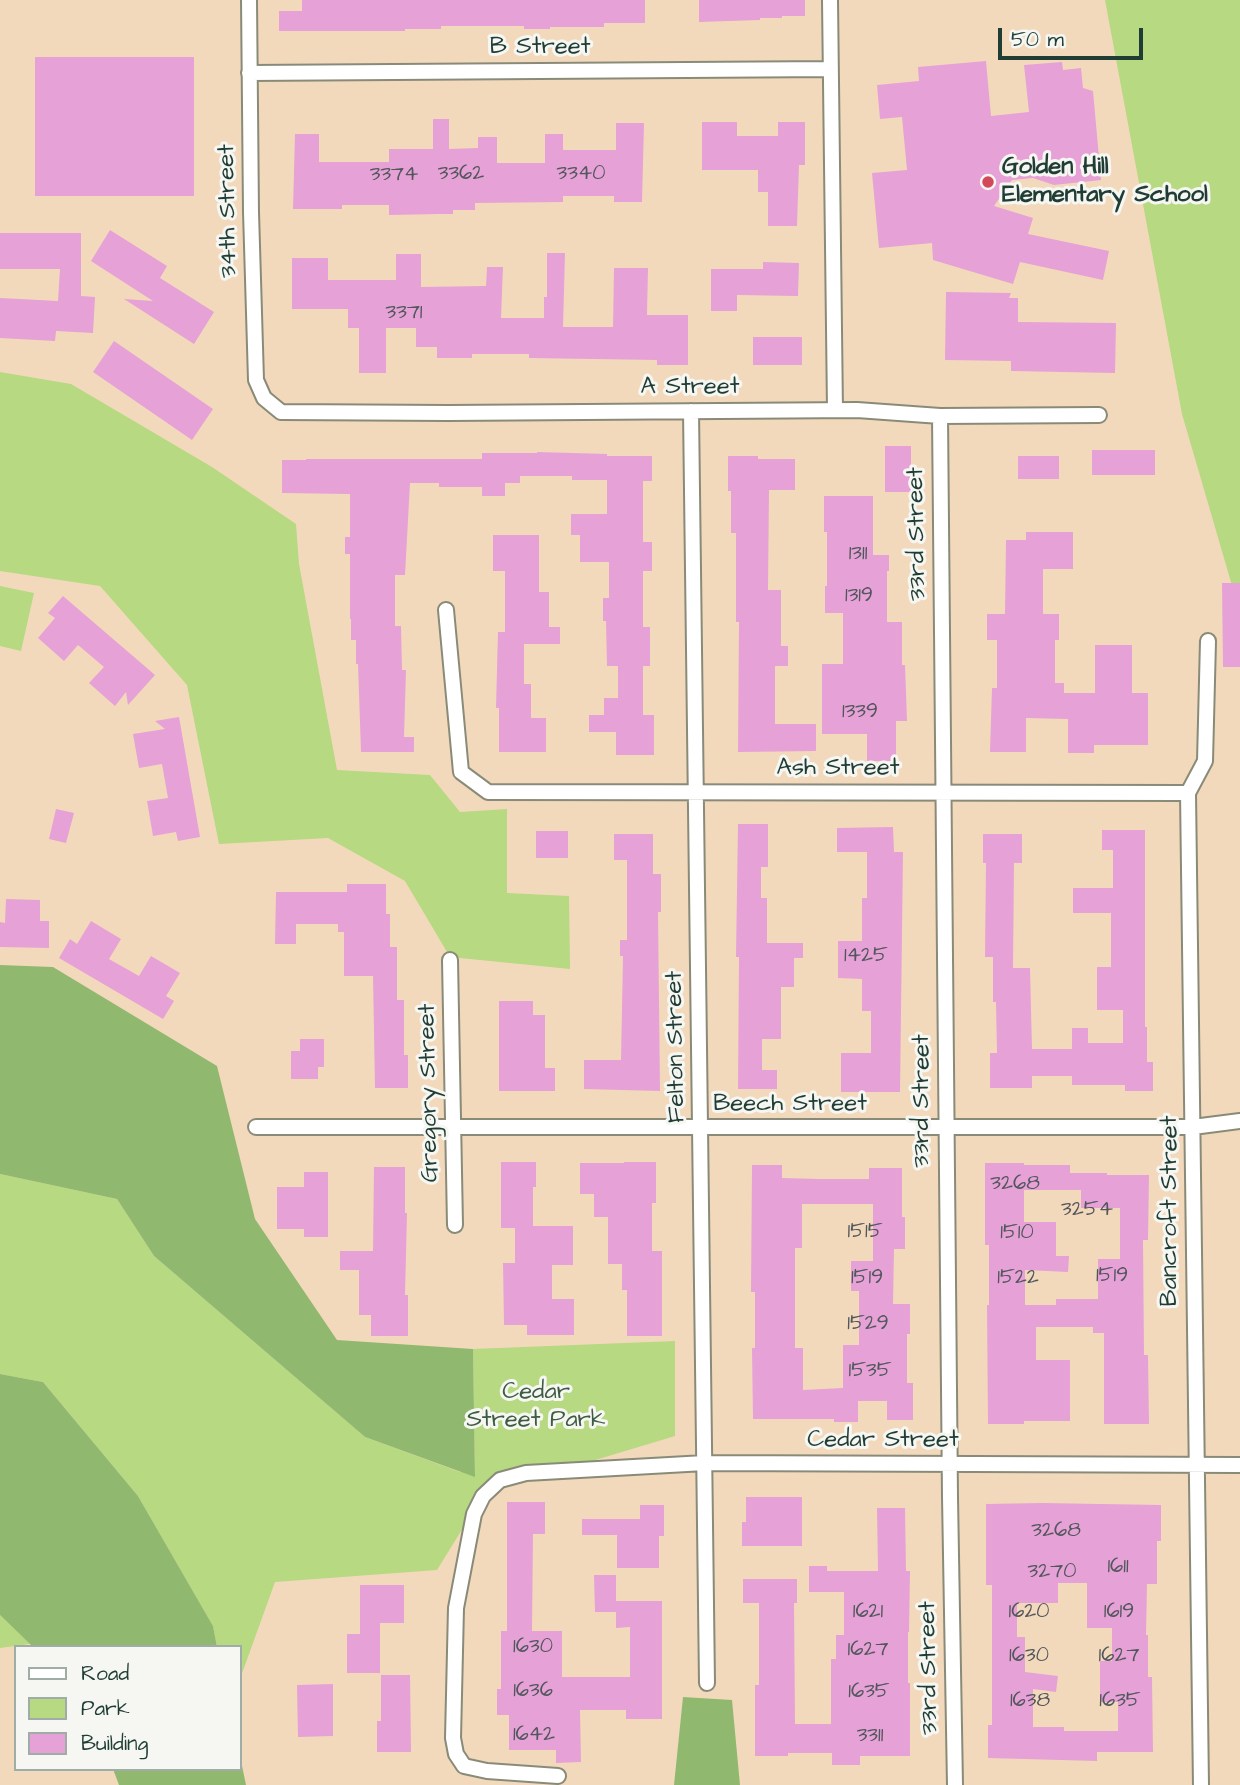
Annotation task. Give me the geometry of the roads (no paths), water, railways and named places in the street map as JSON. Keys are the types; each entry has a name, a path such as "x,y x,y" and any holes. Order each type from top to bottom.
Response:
{"street":[{"name":"34th Street","path":"249,0 256,380 264,398 281,412"},
{"path":"830,0 835,410"},
{"name":"B Street","path":"249,73 831,69"},
{"name":"A Street","path":"281,412 835,410 940,416 1099,415"},
{"name":"Felton Street","path":"691,411 706,1683"},
{"name":"33rd Street","path":"940,416 954,1785"},
{"name":"Ash Street","path":"446,610 461,772 488,792 1188,793"},
{"name":"Bancroft Street","path":"1201,1785 1188,793 1205,761 1208,641"},
{"name":"Gregory Street","path":"450,960 455,1226"},
{"name":"Beech Street","path":"256,1127 1194,1127 1240,1121"},
{"name":"Cedar Street","path":"558,1776 487,1771 464,1766 456,1754 453,1738 456,1608 474,1514 483,1496 500,1480 526,1473 705,1463 1240,1465"}],"place":[{"name":"Golden Hill Elementary School","path":"988,182"}],"park label":[{"name":"Cedar Street Park","path":"536,1407"}]}
